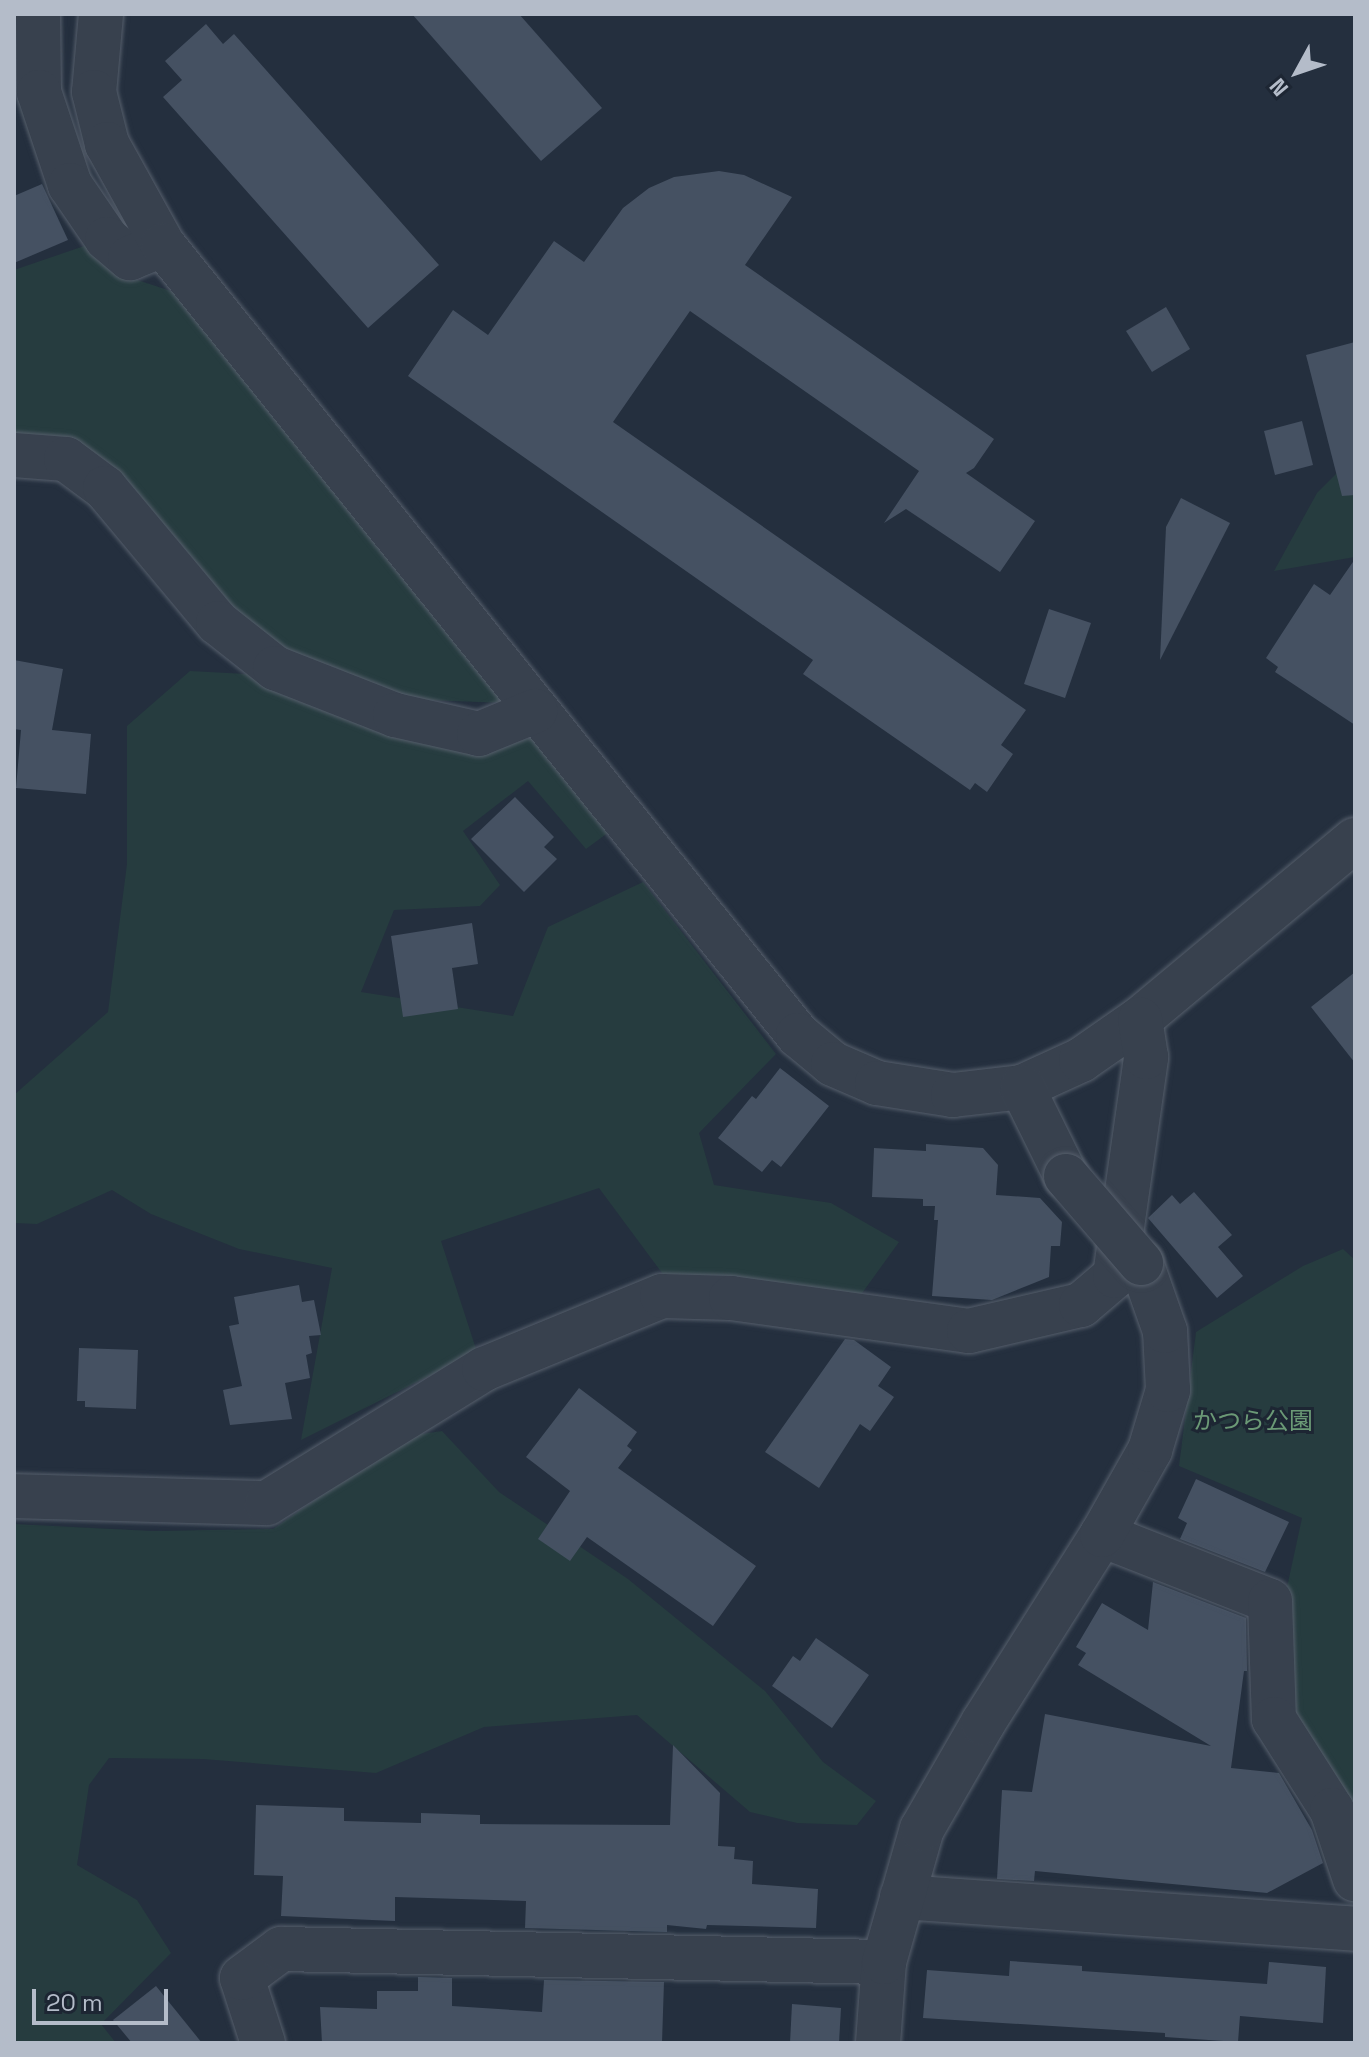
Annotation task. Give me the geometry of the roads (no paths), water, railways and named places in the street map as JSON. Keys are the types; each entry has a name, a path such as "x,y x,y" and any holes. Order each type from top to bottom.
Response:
{"street":[{"path":"38,14 39,92 70,185 107,239 130,258 163,245"},
{"path":"101,14 94,92 107,144 163,245 798,1035 833,1064 877,1083 953,1095 1022,1087 1081,1060 1140,1019 1355,840"},
{"path":"14,455 66,459 105,488 218,623 275,668 395,715 479,734 535,711"},
{"path":"14,1496 267,1503 484,1369 662,1296 731,1298 969,1331 1081,1305 1115,1276 1146,1057 1140,1019"},
{"path":"878,2043 884,1962 922,1829 983,1723 1102,1535 1150,1450 1168,1390 1165,1331 1141,1263 1066,1176 1022,1087"},
{"path":"1102,1535 1270,1601 1274,1719 1332,1810 1355,1879"},
{"path":"902,1897 1355,1929"},
{"path":"263,2043 242,1978 281,1949 884,1962"}],"park label":[{"name":"かつら公園","path":"1253,1421"}]}
